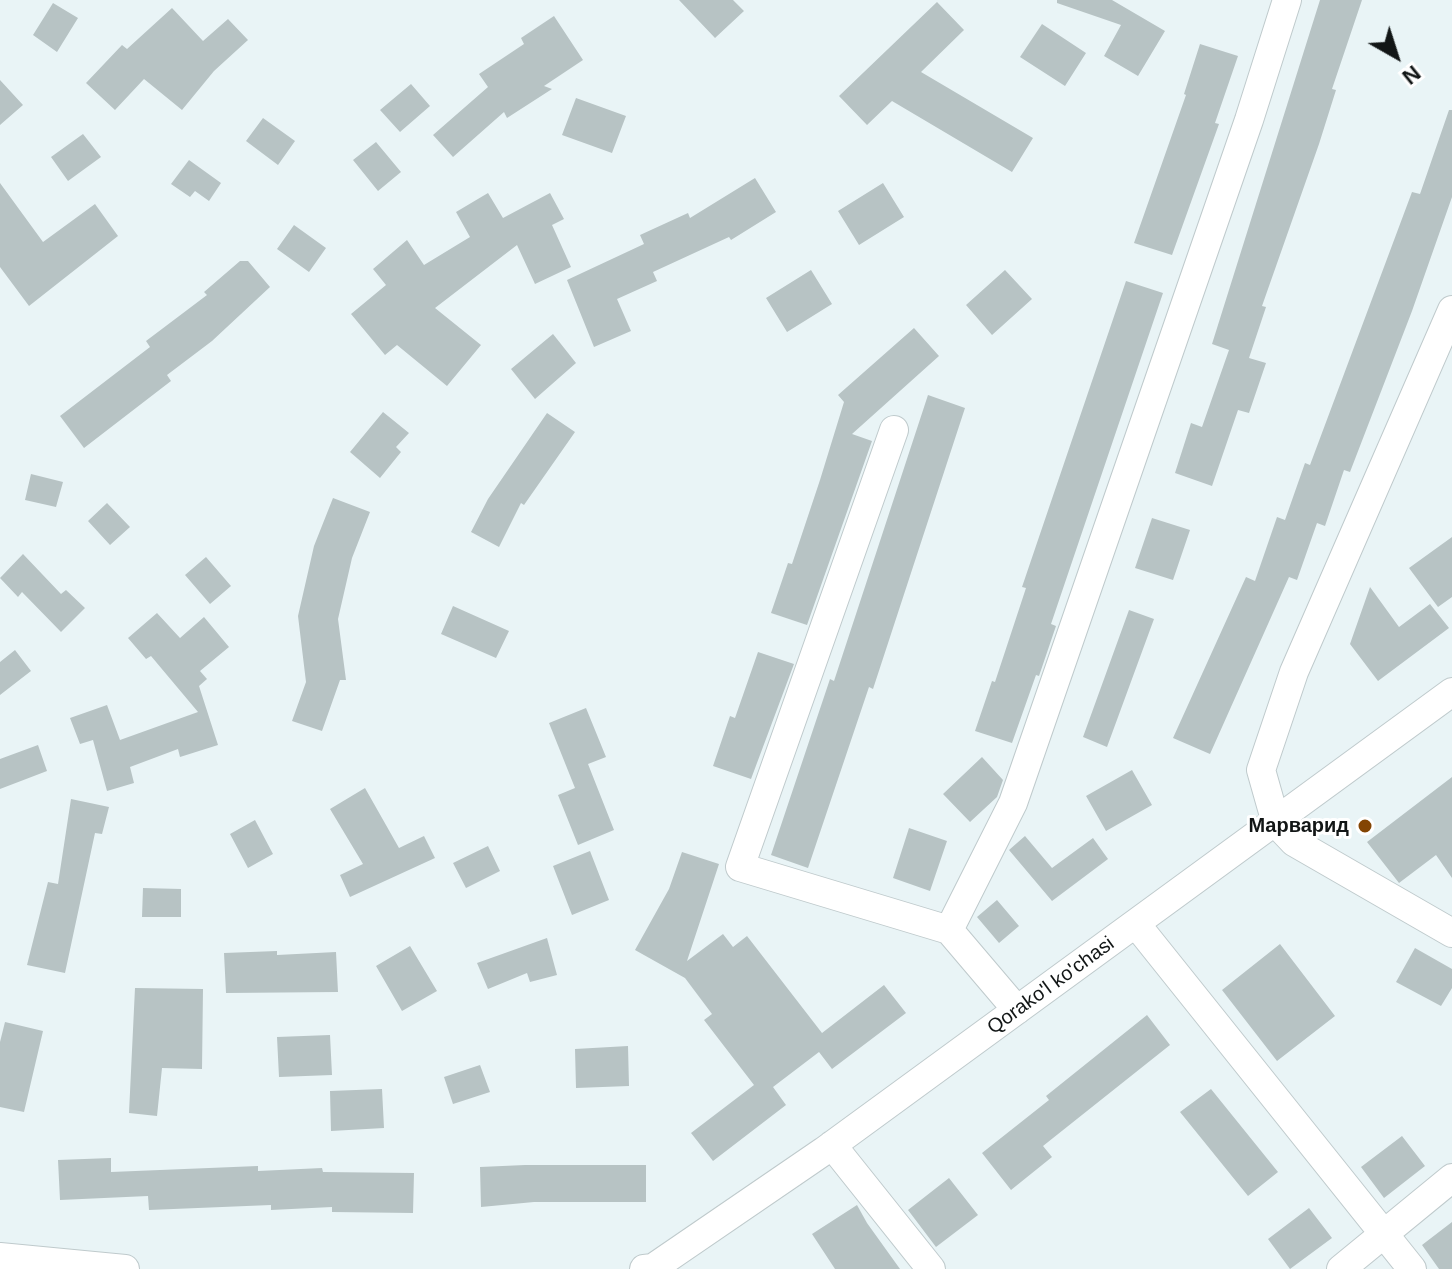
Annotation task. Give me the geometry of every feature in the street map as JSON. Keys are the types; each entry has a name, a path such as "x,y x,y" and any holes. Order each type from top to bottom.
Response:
{"street":[{"path":"949,930 1013,803 1249,120 1287,0"},
{"path":"1452,310 1294,672 1261,770 1276,823 1294,842 1452,933"},
{"path":"894,430 740,867 949,930 1017,1010"},
{"name":"Qorako'l ko'chasi","path":"650,1269 832,1145 1452,692"},
{"path":"1136,924 1412,1269"},
{"path":"832,1145 931,1269"},
{"path":"1341,1269 1452,1178"},
{"path":"0,1257 125,1269"}],"building":[{"path":"679,0 733,0 744,11 715,38"},
{"path":"1057,0 1112,0 1165,31 1138,76 1104,56 1121,25 1057,3"},
{"path":"1320,0 1362,0 1332,89 1336,90 1319,144 1262,306 1266,307 1249,358 1266,363 1249,413 1238,410 1212,486 1175,473 1191,423 1202,427 1229,350 1212,344"},
{"path":"937,2 964,30 921,72 1033,138 1012,172 892,101 867,125 839,96"},
{"path":"53,3 78,18 57,52 33,35"},
{"path":"172,8 203,41 228,19 248,40 214,71 182,110 144,79 115,110 86,83 122,45 127,49"},
{"path":"554,16 583,60 544,86 552,89 507,118 504,112 453,157 433,135 488,87 479,74 524,44 521,38"},
{"path":"1042,24 1086,53 1065,86 1020,57"},
{"path":"1200,44 1238,56 1215,123 1219,124 1172,255 1134,243 1186,95"},
{"path":"0,80 23,105 0,125"},
{"path":"411,84 430,106 400,132 380,110"},
{"path":"576,98 626,116 612,153 562,135"},
{"path":"1449,110 1452,110 1452,197 1412,311 1350,472 1344,470 1325,526 1317,523 1297,580 1289,577 1210,754 1173,738 1246,577 1255,581 1277,517 1285,520 1305,463 1310,465 1412,192 1420,194"},
{"path":"263,118 295,141 278,165 246,141"},
{"path":"83,134 101,157 68,181 51,157"},
{"path":"376,142 401,172 378,191 353,160"},
{"path":"189,160 221,183 209,201 195,191 190,197 171,184"},
{"path":"755,178 776,212 731,240 729,237 653,272 657,281 617,299 631,331 594,347 567,280 644,244 640,235 688,213 690,218"},
{"path":"0,183 43,242 95,204 118,236 29,306 0,267"},
{"path":"883,183 904,217 859,245 838,211"},
{"path":"488,193 503,218 550,193 564,219 552,225 571,267 535,284 517,245 435,308 481,345 447,386 397,345 385,355 351,314 386,285 373,269 407,240 424,265 470,237 456,212"},
{"path":"294,225 326,248 309,272 277,249"},
{"path":"240,261 248,261 270,287 212,341 167,375 171,381 84,448 60,416 150,347 146,341 207,295 204,292"},
{"path":"811,270 832,304 787,332 766,298"},
{"path":"1005,270 1032,299 992,335 966,305"},
{"path":"1126,281 1163,293 1051,624 1056,626 1012,743 975,731 992,681 995,682 1026,588 1022,587"},
{"path":"914,328 939,356 852,434 872,441 807,625 771,613 788,563 792,564 844,402 838,395"},
{"path":"553,334 576,363 535,399 511,369"},
{"path":"928,395 965,408 873,689 869,687 808,868 771,855 830,679 834,681"},
{"path":"383,412 409,433 396,447 401,452 380,478 350,452"},
{"path":"547,413 575,432 524,505 521,503 499,547 471,532 488,499"},
{"path":"31,474 63,482 56,507 25,500"},
{"path":"333,498 370,512 352,558 338,619 346,680 340,680 322,731 292,721 306,682 298,616 314,546"},
{"path":"107,503 130,527 110,545 88,521"},
{"path":"1152,518 1190,530 1173,580 1135,568"},
{"path":"1452,537 1452,597 1438,607 1409,568"},
{"path":"23,554 61,594 66,590 85,608 61,632 22,592 18,597 0,578"},
{"path":"206,557 231,586 210,604 185,575"},
{"path":"1370,587 1399,627 1430,604 1449,628 1378,681 1350,644"},
{"path":"453,606 509,631 496,658 441,634"},
{"path":"1129,610 1154,619 1107,747 1083,737"},
{"path":"157,613 180,638 204,617 229,647 200,671 207,679 199,686 218,745 180,757 178,749 130,767 134,783 107,791 93,740 80,744 70,718 107,705 120,740 198,712 151,656 146,659 128,638"},
{"path":"15,650 31,671 0,695 0,662"},
{"path":"758,652 794,664 751,779 713,766 730,716 735,718"},
{"path":"586,708 606,757 588,764 614,830 578,845 558,795 575,788 549,723"},
{"path":"38,745 47,771 0,789 0,759"},
{"path":"982,757 1003,780 997,797 970,822 943,794"},
{"path":"1132,770 1152,805 1106,831 1086,796"},
{"path":"1452,777 1452,878 1436,855 1399,883 1367,842"},
{"path":"365,788 399,848 424,836 435,858 350,897 340,875 363,864 330,809"},
{"path":"71,799 109,807 102,834 95,833 65,973 27,965 48,882 58,884"},
{"path":"255,820 273,854 248,868 230,834"},
{"path":"909,828 947,841 930,891 893,878"},
{"path":"1025,836 1052,868 1093,838 1108,859 1052,901 1009,850"},
{"path":"488,846 500,871 466,888 453,863"},
{"path":"590,851 609,900 572,915 553,866"},
{"path":"682,852 719,864 687,961 723,934 733,947 747,936 822,1033 884,985 906,1013 832,1069 819,1052 773,1087 786,1105 713,1161 691,1133 754,1085 704,1020 712,1014 685,978 635,950 669,889"},
{"path":"143,888 181,889 181,917 142,917"},
{"path":"997,900 1019,926 999,943 977,917"},
{"path":"547,938 557,975 530,982 527,973 488,989 477,963"},
{"path":"1280,944 1335,1016 1277,1061 1222,990"},
{"path":"410,946 437,991 402,1011 376,966"},
{"path":"1415,948 1452,969 1452,988 1441,1006 1396,982"},
{"path":"277,951 277,955 336,952 338,992 226,993 224,953"},
{"path":"135,988 203,989 202,1069 162,1068 157,1116 129,1113"},
{"path":"1147,1015 1170,1045 1043,1146 1052,1157 1011,1190 982,1153 1049,1100 1046,1096"},
{"path":"5,1022 43,1031 24,1112 0,1107 0,1042"},
{"path":"330,1035 332,1075 279,1077 277,1037"},
{"path":"628,1046 629,1086 576,1088 575,1049"},
{"path":"480,1065 490,1092 453,1104 444,1077"},
{"path":"382,1089 384,1128 331,1131 330,1091"},
{"path":"1211,1089 1278,1172 1248,1196 1180,1112"},
{"path":"1402,1136 1425,1166 1384,1198 1361,1167"},
{"path":"111,1158 111,1172 258,1166 258,1171 322,1168 323,1172 414,1173 413,1213 332,1212 332,1207 271,1210 271,1205 149,1210 148,1196 60,1200 58,1160"},
{"path":"646,1165 646,1202 534,1202 481,1207 480,1167"},
{"path":"949,1178 978,1215 936,1247 908,1210"},
{"path":"857,1205 900,1269 835,1269 812,1234"},
{"path":"1309,1208 1332,1238 1290,1269 1268,1239"},
{"path":"1452,1222 1452,1269 1439,1269 1422,1245"}],"place":[{"name":"Марварид","path":"1365,826"}]}
